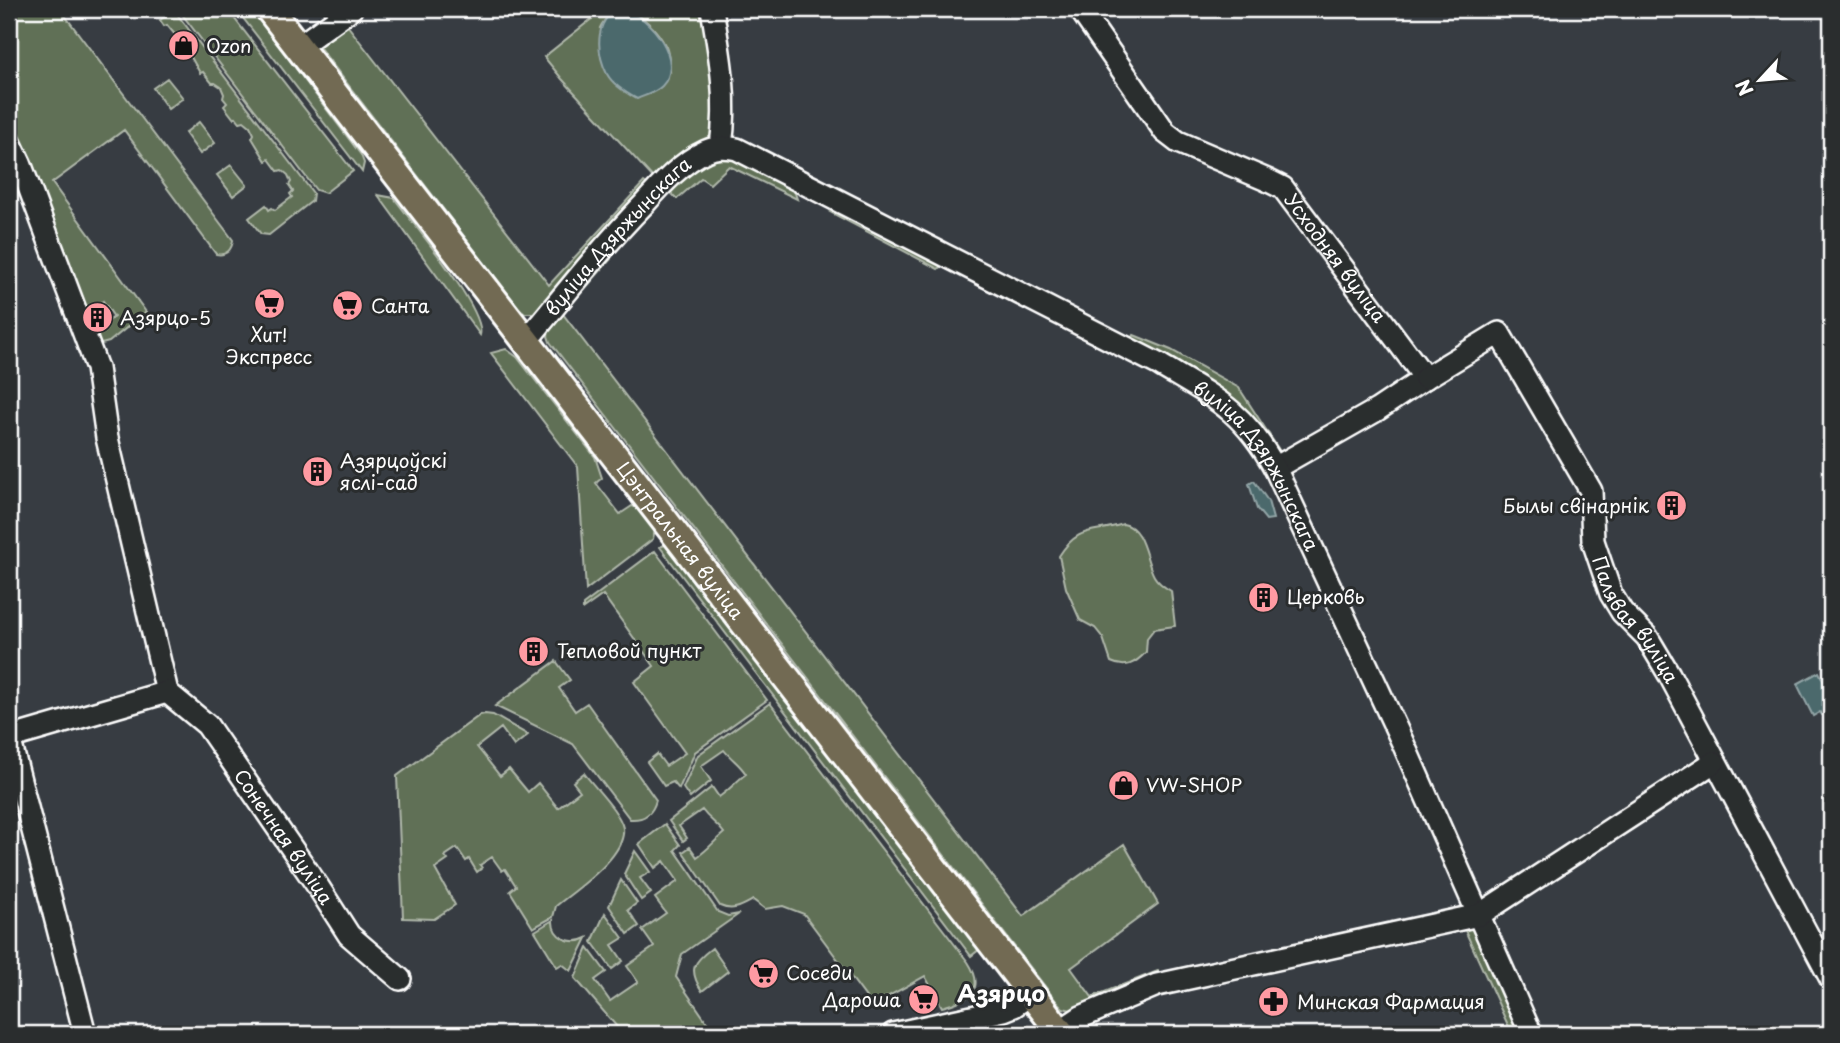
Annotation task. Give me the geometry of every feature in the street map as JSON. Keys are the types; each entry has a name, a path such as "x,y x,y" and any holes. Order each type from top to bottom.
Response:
{"main road":[{"name":"Цэнтральная вуліца","path":"269,9 1061,1033"}],"street":[{"path":"298,47 351,9"},
{"path":"712,9 725,102 721,146"},
{"name":"Усходняя вуліца","path":"1080,9 1165,132 1178,142 1283,188 1425,378"},
{"path":"9,140 97,368 107,438 167,692 9,737 85,1034"},
{"name":"вуліца Дзяржынскага","path":"527,340 607,242 657,190 689,161 721,146 737,149 1160,365 1221,401 1237,414 1261,444 1275,468 1396,728 1531,1034"},
{"name":"Палявая вуліца","path":"1425,378 1499,333 1591,491 1593,541 1611,594 1622,612 1647,638 1831,979"},
{"path":"1275,468 1377,410 1425,378"},
{"name":"Сонечная вуліца","path":"167,692 207,725 349,935 400,979"},
{"path":"1061,1033 1081,1017 1157,985 1479,915 1714,762"},
{"path":"893,1034 1004,1010 1031,994"}],"shaded area":[{"path":"9,9 60,9 233,240 228,251 216,254 124,130 52,183 146,312 109,342 94,346 91,334 114,317 103,301 84,315 25,160 9,128"},
{"path":"178,9 227,9 353,171 325,193 316,190"},
{"path":"236,9 251,9 361,155 364,163 362,172"},
{"path":"604,9 624,9 707,9 717,67 714,133 709,140 655,180 544,57","holes":["624,9 643,19 659,35 667,50 670,71 600,28 610,16"]},
{"path":"624,9 644,20 654,30 662,41 670,64 668,76 662,86 637,99 620,88 607,74 599,45 602,26 607,18"},
{"path":"177,14 313,193 312,201 269,235 261,234 249,218 266,205 269,210 275,210 292,197 290,194 293,191 289,185 291,182 288,175 282,170 278,171 269,159 266,161 252,138 254,134 250,126 236,117 234,119 224,106 227,103 221,87 212,83 203,72 200,73 187,50 188,46 160,20 167,15"},
{"path":"344,21 549,285 644,182 649,186 537,313 525,313 519,308 320,48 319,44"},
{"path":"167,78 183,98 168,109 153,88"},
{"path":"199,122 215,143 200,154 185,133"},
{"path":"728,154 793,187 797,199 729,166 710,184 701,178 677,199 668,190 692,166"},
{"path":"231,165 247,185 233,196 217,175"},
{"path":"378,195 394,198 446,266 472,307 479,323 480,335"},
{"path":"836,208 943,264 938,269 830,212"},
{"path":"606,260 610,260 563,314 1023,916 1124,844 1158,904 1071,968 1092,997 1158,971 1163,976 1071,1010 1063,1008 1057,1002 550,342 550,327"},
{"path":"1134,335 1171,350 1239,388 1281,453 1132,339"},
{"path":"506,349 517,357 595,457 602,478 596,483 620,514 632,506 636,507 655,529 653,539 586,590 578,467 491,353"},
{"path":"1254,481 1268,501 1273,519 1266,520 1257,509 1249,484"},
{"path":"1123,524 1135,531 1154,576 1161,585 1171,591 1175,626 1154,629 1147,638 1146,652 1138,660 1126,665 1111,662 1103,638 1095,628 1080,620 1066,588 1059,556 1073,539 1080,535"},
{"path":"667,544 980,949 971,956 660,547"},
{"path":"655,551 767,700 695,752 679,789 673,782 664,786 647,762 657,754 666,766 685,753 634,682 654,666 603,595 583,609 583,605"},
{"path":"556,661 570,680 559,688 575,711 587,703 656,800 644,817 630,819 573,744 495,706"},
{"path":"1819,672 1831,696 1831,711 1813,716 1797,684"},
{"path":"770,703 968,962 976,980 972,993 967,997 942,1007 925,976 878,1002 868,1000 804,914 783,906 765,909 753,900 733,908 720,906 683,852 690,847 697,857 724,833 702,810 679,826 687,838 683,841 669,821 712,787 719,797 746,774 724,750 701,766 711,781 690,798 683,788 698,755"},
{"path":"485,714 493,715 528,735 514,746 501,728 477,747 500,776 509,769 528,792 538,783 558,808 580,791 573,782 584,773 617,815 623,828 622,839 609,861 556,906 553,917 533,928 510,891 516,886 505,869 502,871 492,857 480,865 482,868 477,872 469,859 466,861 457,848 445,856 448,860 435,869 455,905 434,919 403,918 397,776"},
{"path":"665,824 680,845 675,850 718,912 728,916 739,914 682,954 676,977 715,1034 623,1034 575,978 588,948 606,972 595,980 610,1001 638,982 627,966 654,947 642,930 666,913 655,898 678,881 664,861 655,868 639,844"},
{"path":"635,851 650,872 640,878 651,893 641,900 624,874"},
{"path":"621,880 637,903 628,910 639,926 628,934 609,906"},
{"path":"605,913 623,938 612,945 623,961 612,969 592,942"},
{"path":"553,920 556,932 564,939 575,941 587,938 571,971 562,964 557,967 535,931"},
{"path":"1471,924 1519,1034 1512,1034 1463,926"},
{"path":"712,948 728,971 702,991 695,977 695,967 700,958"}],"place":[{"name":"Ozon","path":"183,46"},
{"name":"Хит! Экспресс","path":"269,304"},
{"name":"Санта","path":"348,306"},
{"name":"Азярцо-5","path":"97,318"},
{"name":"Азярцоўскі яслі-сад","path":"317,472"},
{"name":"Былы свінарнік","path":"1672,506"},
{"name":"Церковь","path":"1264,597"},
{"name":"Тепловой пункт","path":"534,651"},
{"name":"VW-SHOP","path":"1123,785"},
{"name":"Соседи","path":"763,973"},
{"name":"Дароша","path":"924,1000"},
{"name":"Минская Фармация","path":"1274,1002"}],"district":[{"name":"Азярцо","path":"1001,994"}]}
